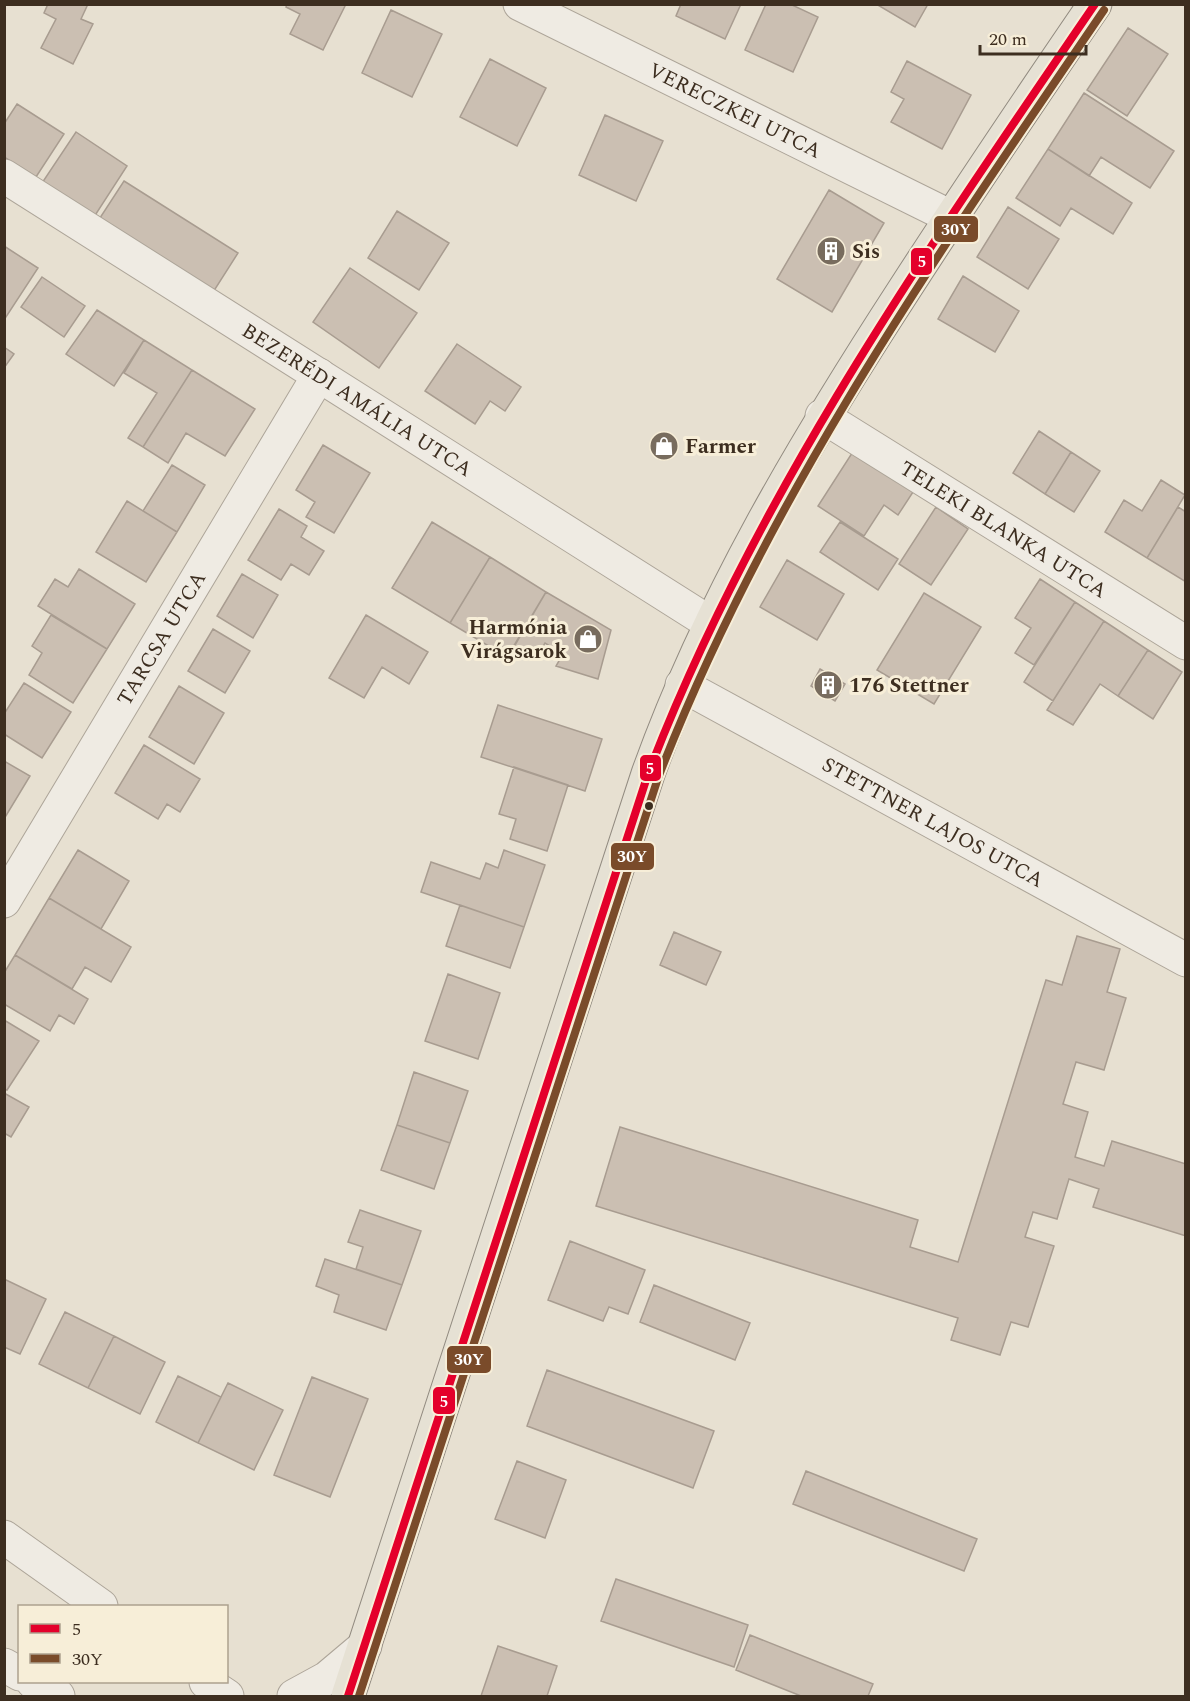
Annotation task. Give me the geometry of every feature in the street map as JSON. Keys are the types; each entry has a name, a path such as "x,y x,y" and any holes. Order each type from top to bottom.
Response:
{"main road":[{"path":"348,1696 648,774 682,685 710,623 822,416 951,217 1095,4"}],"street":[{"name":"VERECZKEI UTCA","path":"520,4 951,217"},
{"name":"BEZERÉDI AMÁLIA UTCA","path":"4,176 710,623"},
{"name":"TARCSA UTCA","path":"4,901 319,375"},
{"name":"TELEKI BLANKA UTCA","path":"822,416 1185,643"},
{"name":"STETTNER LAJOS UTCA","path":"682,685 1185,960"},
{"path":"4,1537 100,1605"},
{"path":"294,1696 327,1678 365,1646"},
{"path":"4,1665 18,1673"},
{"path":"35,1683 58,1696"},
{"path":"208,1683 227,1696"}],"building":[{"path":"48,4 88,4 81,19 93,24 73,64 41,48 56,19 44,13"},
{"path":"287,4 346,4 323,50 290,34 300,14 286,7"},
{"path":"681,4 741,4 725,39 676,16"},
{"path":"766,4 790,4 818,17 793,72 745,50"},
{"path":"876,4 928,4 915,27"},
{"path":"391,10 442,34 412,97 362,73"},
{"path":"1128,28 1168,54 1127,116 1087,90"},
{"path":"490,59 546,88 517,146 460,117"},
{"path":"907,61 971,95 942,149 891,122 904,99 891,92"},
{"path":"1084,93 1174,151 1150,188 1101,157 1089,176 1048,149"},
{"path":"17,104 64,134 36,177 4,157 4,124"},
{"path":"605,115 663,141 636,201 579,175"},
{"path":"76,132 127,166 94,217 42,183"},
{"path":"1048,149 1132,203 1113,234 1071,208 1060,226 1016,198"},
{"path":"124,181 238,253 210,297 96,224"},
{"name":"Sis","path":"829,190 884,223 832,312 777,279"},
{"path":"1008,207 1059,239 1028,289 977,257"},
{"path":"397,211 449,243 419,290 368,258"},
{"path":"4,246 38,268 4,320"},
{"path":"350,268 417,313 379,368 313,322"},
{"path":"963,276 1019,311 995,352 938,319"},
{"path":"42,277 85,306 64,337 21,307"},
{"path":"97,310 144,340 114,386 66,354"},
{"path":"144,340 192,370 143,447 128,438 157,393 124,373"},
{"path":"457,344 521,387 505,411 490,401 475,424 425,391"},
{"path":"4,347 14,354 4,368"},
{"path":"192,370 255,409 225,456 186,433 168,463 143,447"},
{"path":"1039,431 1071,452 1045,494 1013,473"},
{"path":"323,445 370,473 334,533 306,517 315,502 296,490"},
{"path":"854,450 915,489 898,515 884,505 864,536 818,506"},
{"path":"1071,452 1100,471 1074,512 1045,494"},
{"path":"172,465 205,485 177,532 143,511"},
{"path":"1161,480 1185,495 1147,558 1105,532 1124,500 1142,511"},
{"path":"127,501 177,532 146,582 96,552"},
{"path":"936,507 968,529 931,585 899,564"},
{"path":"1178,507 1186,512 1186,582 1147,558"},
{"path":"279,509 307,526 301,537 324,551 309,575 291,564 281,580 248,560"},
{"path":"432,522 490,557 450,623 392,588"},
{"path":"840,522 898,559 878,590 820,552"},
{"path":"490,557 546,592 507,657 450,623"},
{"path":"787,560 844,594 817,640 760,607"},
{"path":"79,569 135,604 107,649 38,606 55,579 68,587"},
{"path":"242,574 278,595 253,638 217,616"},
{"path":"1040,579 1075,602 1034,665 1015,653 1031,628 1015,618"},
{"path":"546,592 611,630 598,679 556,666 563,654 545,643 536,658 515,645"},
{"path":"924,593 981,627 934,704 877,670"},
{"path":"1075,602 1104,621 1053,701 1024,682"},
{"path":"51,615 107,649 73,703 29,675 42,653 32,646"},
{"path":"366,615 428,652 409,684 382,667 364,698 329,678"},
{"path":"1104,621 1148,650 1118,696 1100,684 1073,725 1047,710"},
{"path":"213,629 250,651 225,693 188,671"},
{"path":"1148,650 1182,672 1153,719 1118,696"},
{"name":"176 Stettner","path":"820,669 845,684 835,701 811,686"},
{"path":"24,683 71,712 42,758 4,734 4,714"},
{"path":"179,686 224,713 194,764 149,737"},
{"path":"498,705 602,739 585,791 481,757"},
{"path":"144,745 200,779 180,812 167,804 158,819 115,793"},
{"path":"4,761 30,776 4,819"},
{"path":"514,767 568,785 547,851 510,839 516,819 499,814"},
{"path":"78,850 129,881 101,929 49,898"},
{"path":"504,850 545,865 524,927 421,892 431,862 480,879 486,863 498,868"},
{"path":"49,898 131,947 111,982 85,967 72,989 15,955"},
{"path":"460,905 524,927 510,968 446,946"},
{"path":"674,932 721,952 706,985 660,965"},
{"path":"1077,936 1120,949 1107,992 1126,998 1104,1070 1076,1062 1063,1104 1088,1112 1075,1157 1104,1166 1112,1141 1186,1164 1186,1236 1093,1207 1099,1189 1069,1179 1057,1219 1033,1212 1025,1237 1054,1246 1028,1327 1011,1322 1000,1355 951,1340 958,1318 596,1206 620,1127 918,1220 910,1247 958,1262 1046,980 1062,985"},
{"path":"15,955 88,999 74,1024 59,1015 50,1031 4,1004 4,973"},
{"path":"448,974 500,993 478,1059 425,1041"},
{"path":"4,1020 39,1041 7,1090 4,1089"},
{"path":"414,1072 468,1091 450,1143 397,1125"},
{"path":"4,1093 29,1107 11,1137 4,1133"},
{"path":"397,1125 450,1143 434,1189 381,1170"},
{"path":"360,1210 421,1231 402,1285 356,1269 363,1247 348,1242"},
{"path":"570,1241 645,1270 628,1314 609,1307 603,1321 548,1300"},
{"path":"325,1259 402,1285 386,1330 334,1312 339,1295 316,1286"},
{"path":"4,1279 46,1299 20,1354 4,1347"},
{"path":"654,1285 750,1323 735,1360 640,1322"},
{"path":"65,1312 114,1336 88,1388 39,1364"},
{"path":"114,1336 165,1362 140,1414 88,1388"},
{"path":"547,1370 714,1431 693,1488 527,1426"},
{"path":"178,1376 221,1397 198,1443 156,1422"},
{"path":"312,1377 368,1399 330,1497 274,1475"},
{"path":"228,1383 283,1410 254,1470 198,1443"},
{"path":"517,1461 566,1480 545,1538 495,1519"},
{"path":"806,1471 977,1539 964,1571 793,1504"},
{"path":"616,1579 748,1625 734,1667 601,1621"},
{"path":"750,1635 873,1684 868,1696 801,1696 736,1670"},
{"path":"498,1646 557,1666 547,1696 481,1696"}],"transit line":[{"name":"5","path":"348,1696 648,774 691,671 739,571 792,473 849,377 969,189 1095,4"},
{"name":"30Y","path":"359,1696 658,778 701,675 749,575 802,477 858,382 979,194 1104,10"}],"place":[{"name":"Sis","path":"831,251"},
{"name":"Farmer","path":"664,446"},
{"name":"Harmónia Virágsarok","path":"588,639"},
{"name":"176 Stettner","path":"828,685"}]}
